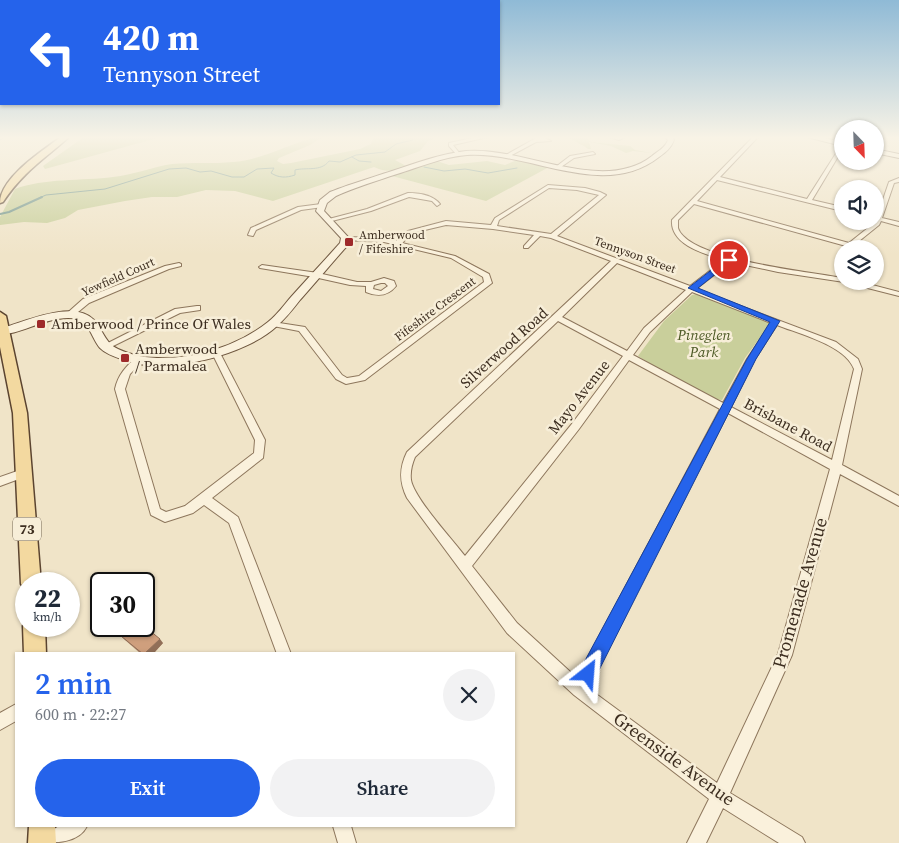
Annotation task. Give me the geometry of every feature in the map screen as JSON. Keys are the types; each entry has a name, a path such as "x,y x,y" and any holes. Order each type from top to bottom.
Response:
{"main road":[{"path":"0,200 18,176"},
{"name":"73","path":"2,324 20,413 29,572"},
{"path":"34,637 35,652"},
{"path":"42,827 42,843"}],"street":[{"path":"2,324 69,315 82,317 91,322 106,346 116,353 140,359 180,360 216,353 240,344 273,324 318,276 344,244 345,238 320,211 321,206 328,198 341,191 385,176"},
{"path":"809,200 823,176"},
{"path":"834,207 716,178 675,220 677,233 696,246 729,260 834,278"},
{"path":"884,202 892,182 899,180"},
{"path":"493,227 497,219 548,187 558,186 596,192 603,195 552,236"},
{"path":"328,220 369,210 408,195 434,200 437,204"},
{"path":"693,202 834,242"},
{"path":"251,235 253,229 293,211 321,206"},
{"path":"884,221 899,224"},
{"name":"Tennyson Street","path":"398,243 410,232 446,222 552,236 692,288 834,344 855,360"},
{"path":"858,240 870,230"},
{"path":"526,247 538,235"},
{"name":"Fifeshire Crescent","path":"273,324 302,329 339,377 346,381 362,378 488,283 486,276 453,257 372,238 345,238"},
{"name":"Silverwood Road","path":"410,455 488,380 558,318 616,260"},
{"name":"Mayo Avenue","path":"465,565 575,428 647,330 692,288 729,260"},
{"name":"Yewfield Court","path":"69,315 86,301 180,265"},
{"path":"262,267 370,285"},
{"path":"883,290 899,294"},
{"path":"106,346 178,311 197,308"},
{"name":"Brisbane Road","path":"558,318 899,501"},
{"path":"579,690 752,359 776,321"},
{"path":"140,359 122,379 120,389 155,512 165,517 189,510 259,455 260,440 216,353"},
{"name":"Promenade Avenue","path":"696,843 720,796 785,655 836,468 858,369 855,360"},
{"name":"Greenside Avenue","path":"410,455 405,468 405,481 412,495 512,628 579,690 720,796 796,843"},
{"path":"0,482 23,473"},
{"path":"203,498 234,520 283,652"},
{"path":"0,722 15,713"},
{"path":"47,843 76,827"},
{"path":"342,827 347,843"}],"green space":[{"path":"117,176 346,176 273,201 235,191 206,190 177,197 152,197 78,210 65,218 47,223 24,222 0,225 0,217 15,189 26,185 51,181"},
{"path":"393,176 532,176 486,201"},
{"name":"Pineglen Park","path":"696,294 770,321 770,324 745,358 722,400 714,399 638,356 664,321 692,295"}],"building":[{"path":"155,635 160,639 146,652 141,652 122,637 155,637"}],"waterway":[{"path":"39,198 46,195 105,189 146,176"},
{"path":"230,176 245,176"},
{"path":"278,176 291,176"},
{"path":"0,214 9,212 42,197"}],"place":[{"name":"Amberwood / Fifeshire","path":"349,242"},
{"name":"Amberwood / Prince Of Wales","path":"41,324"},
{"name":"Amberwood / Parmalea","path":"125,358"}],"route":[{"path":"588,674 752,359 776,321 692,288 729,260"}]}
